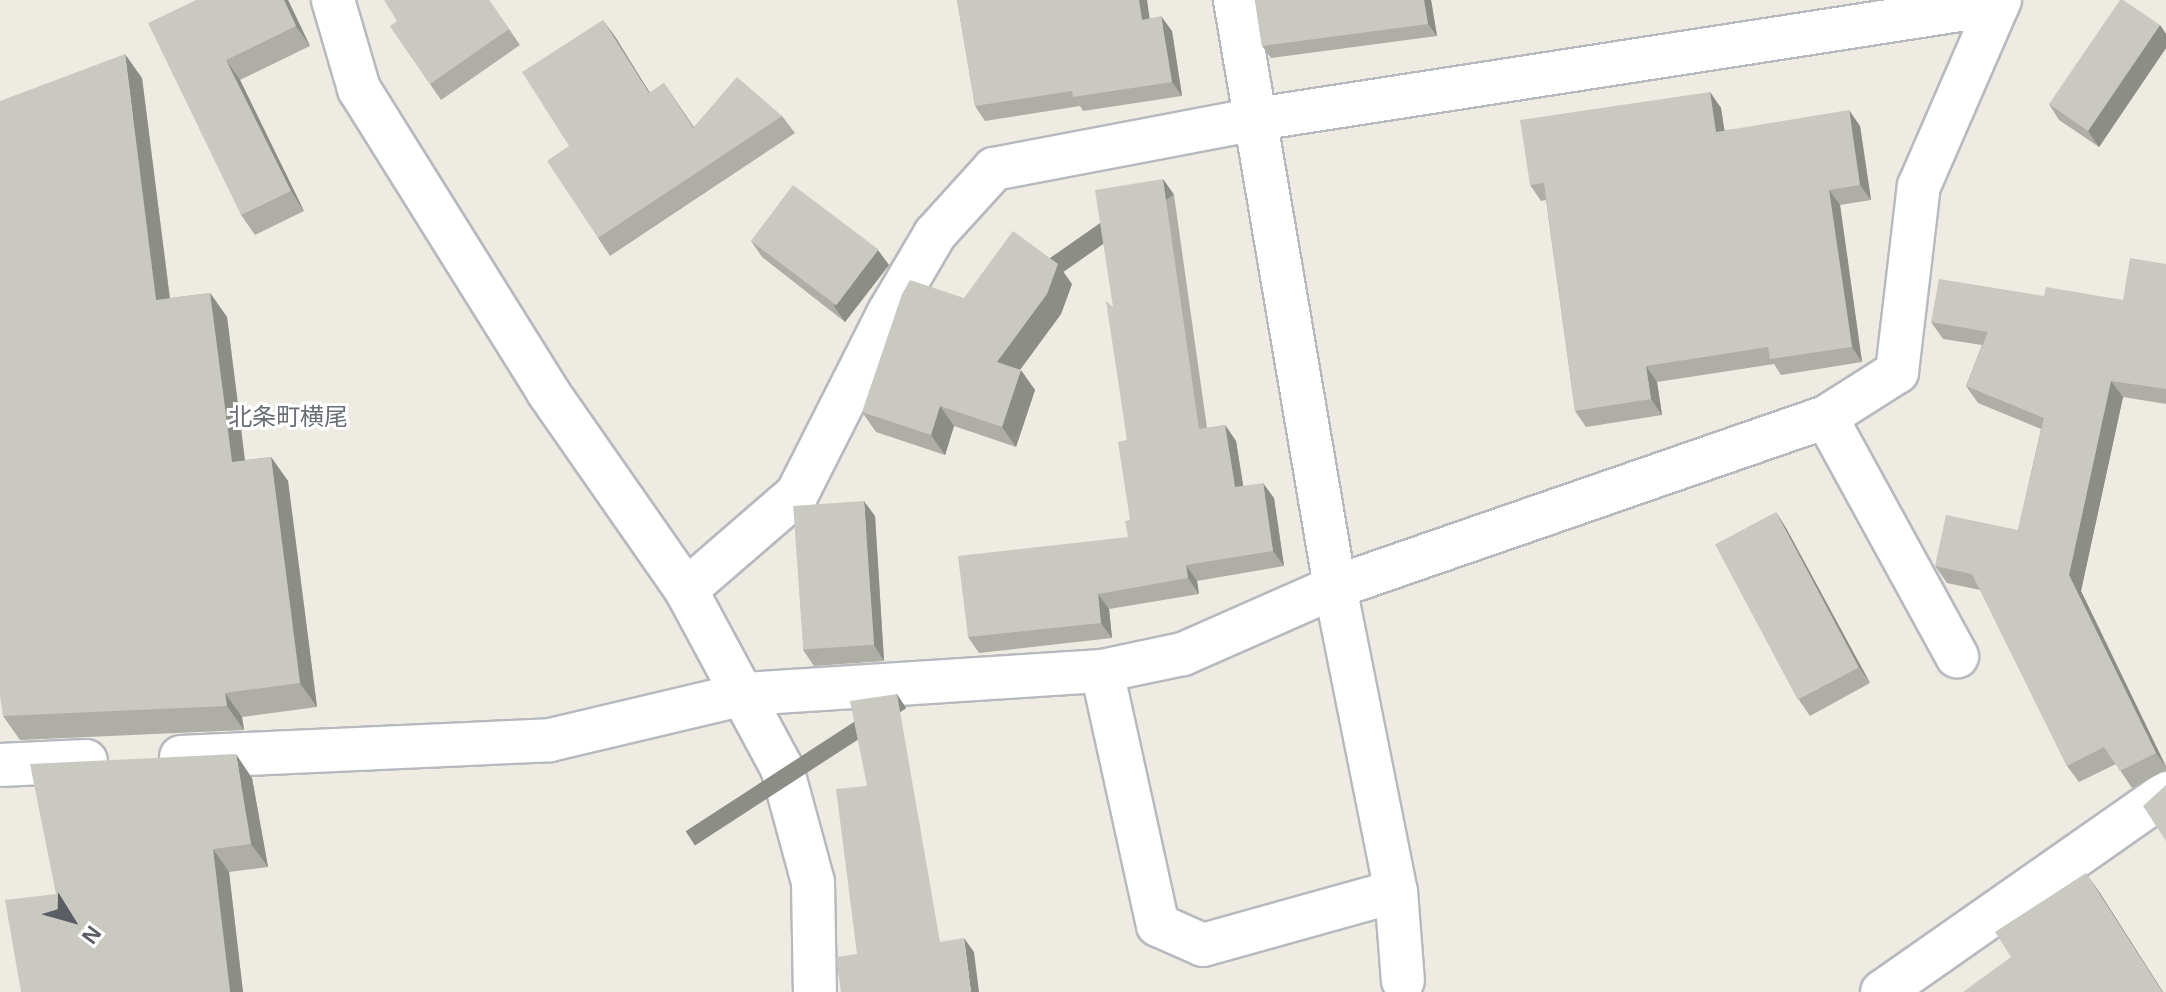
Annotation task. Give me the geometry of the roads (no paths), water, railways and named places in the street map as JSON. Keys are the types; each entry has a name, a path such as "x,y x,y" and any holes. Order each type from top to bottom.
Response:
{"street":[{"path":"333,0 359,89 548,392 686,590 745,694 782,768 813,882 815,992"},
{"path":"1235,0 1335,587 1396,891 1403,981"},
{"path":"686,590 797,494 888,314 935,234 994,169 1257,119 1999,2"},
{"path":"0,765 550,740 745,694 1102,671 1183,654 1335,587 1826,417 1897,372 1919,186 1999,2"},
{"path":"1826,417 1957,656"},
{"path":"1102,671 1158,925 1203,945 1396,891"},
{"path":"1882,992 2166,793"}],"district":[{"name":"北条町横尾","path":"288,417"}]}
